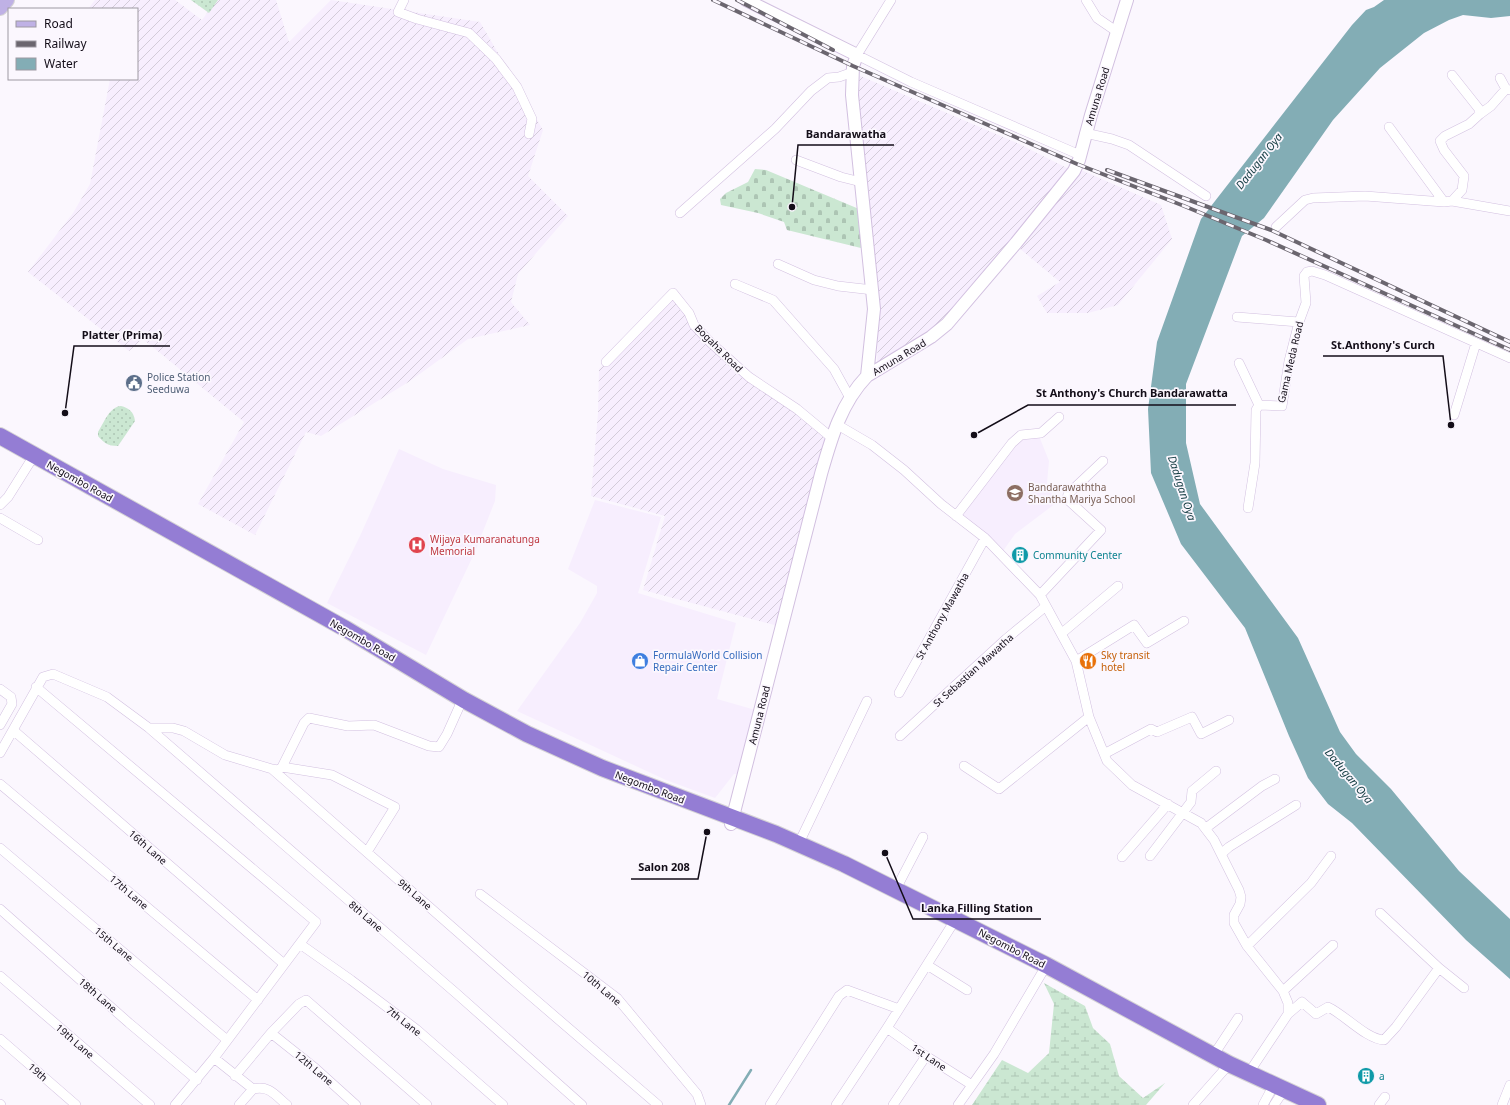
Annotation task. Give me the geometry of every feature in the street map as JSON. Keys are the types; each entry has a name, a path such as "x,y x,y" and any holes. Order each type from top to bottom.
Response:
{"highway":[{"name":"Negombo Road","path":"0,436 346,629 464,700 527,734 610,771 688,802 840,869 1043,971 1224,1070 1272,1099 1299,1105"},
{"name":"Negombo Road","path":"0,444 342,636 522,741 586,769 686,808 799,843 896,889 1046,965 1248,1074 1318,1105"}],"main road":[{"path":"0,8 6,0"}],"street":[{"path":"404,0 398,12 416,19 469,33 496,59 517,87 532,119 529,134"},
{"path":"746,0 911,82 1080,155"},
{"path":"867,376 874,309 852,95 853,72 854,61 857,55 891,0"},
{"path":"1086,0 1097,18 1116,31"},
{"name":"Amuna Road","path":"732,821 803,544 836,424 859,384 867,376 931,337 947,324 1074,171 1116,31 1127,0"},
{"path":"680,212 775,129 811,91 828,78 839,77 853,72"},
{"path":"1452,75 1479,108 1480,114"},
{"path":"1448,201 1462,190 1464,176 1444,150 1440,141 1445,136 1468,124 1491,106 1508,89 1500,78"},
{"path":"1389,127 1448,201"},
{"path":"1085,133 1112,139 1128,145 1206,196"},
{"path":"796,160 841,177 861,182"},
{"path":"1276,227 1305,200 1313,198 1365,196 1448,201 1510,211"},
{"path":"778,264 814,280 838,286 872,290"},
{"name":"Gama Meda Road","path":"1259,405 1282,406 1289,361 1299,322 1306,303 1304,276 1307,272 1312,271 1325,275 1510,358"},
{"path":"735,284 773,300 834,370 850,398"},
{"name":"Bogaha Road","path":"606,362 672,293 689,313 694,325 732,363 749,378 797,409 832,438"},
{"path":"1237,317 1299,322"},
{"path":"1454,415 1476,343"},
{"path":"1239,364 1259,405 1256,410 1255,463 1248,508"},
{"path":"956,516 1012,443 1021,436 1041,434 1059,417"},
{"path":"836,424 872,445 904,470 941,504 985,538 1040,595 1076,660 1089,718 1107,761 1132,785 1201,823 1206,828 1221,854 1241,896 1240,904 1234,915 1234,924 1247,946 1283,991 1288,1003 1288,1014"},
{"path":"1040,595 1101,530 1067,500 1068,494 1103,461"},
{"path":"0,505 8,497 30,462"},
{"path":"0,518 38,540"},
{"name":"St Anthony Mawatha","path":"899,693 985,538"},
{"path":"1062,634 1118,586"},
{"name":"St Sebastian Mawatha","path":"900,736 1006,638 1046,606"},
{"path":"1076,660 1134,625 1147,643 1184,621"},
{"name":"8th Lane","path":"36,687 43,677 53,674 107,696 149,728 457,994 582,1105"},
{"path":"0,753 36,687 316,922 214,1058 175,1105"},
{"path":"0,689 11,697 12,704 0,725"},
{"path":"799,843 867,701"},
{"path":"272,769 278,770 282,767 304,723 309,718 348,726 374,725 429,746 439,747 447,734 460,705"},
{"path":"1104,754 1151,729 1157,732 1192,717 1201,734 1229,720"},
{"path":"964,766 999,789 1089,718"},
{"name":"9th Lane","path":"149,728 173,728 184,731 225,755 272,769 658,1105"},
{"name":"16th Lane","path":"13,730 70,781 284,964"},
{"path":"282,767 332,775 395,807 367,852"},
{"path":"1150,856 1193,799 1191,794 1192,791 1216,771"},
{"path":"1206,828 1262,786 1275,779"},
{"name":"17th Lane","path":"0,784 258,1000"},
{"path":"1122,857 1168,804"},
{"path":"1221,854 1229,847 1296,805"},
{"path":"896,889 923,836"},
{"name":"15th Lane","path":"0,848 227,1040"},
{"path":"1247,946 1311,883 1331,856"},
{"name":"10th Lane","path":"480,894 617,998 697,1094 701,1105"},
{"name":"18th Lane","path":"0,909 129,1023 197,1080"},
{"path":"1380,912 1439,968 1464,988"},
{"path":"836,1105 928,966 952,925"},
{"name":"7th Lane","path":"300,944 416,1029 503,1105"},
{"path":"1283,991 1333,945"},
{"path":"928,966 967,990"},
{"path":"1248,1074 1288,1014 1302,1002 1316,1014 1328,1007 1369,1035 1380,1040 1384,1040 1396,1027 1439,968"},
{"path":"958,1105 994,1054 1043,971"},
{"name":"19th Lane","path":"0,976 150,1105"},
{"path":"770,1105 839,996 847,990 899,1009"},
{"path":"235,1076 271,1033 299,1004 306,1000 427,1105"},
{"path":"1213,1056 1238,1018"},
{"name":"1st Lane","path":"888,1028 926,1056 972,1085"},
{"name":"12th Lane","path":"271,1033 315,1068 356,1105"},
{"name":"19th","path":"0,1039 76,1105"},
{"path":"893,1105 926,1056"},
{"path":"214,1058 253,1089"},
{"path":"1193,1105 1224,1070"},
{"path":"1502,1105 1510,1085"},
{"path":"239,1105 253,1089 262,1087 271,1090 287,1105"},
{"path":"1378,1105 1385,1097"}],"shaded area":[{"path":"95,0 175,0 202,20 217,0 276,0 289,42 331,0 480,22 543,130 528,176 568,216 518,274 511,302 530,325 468,339 410,381 321,436 306,432 255,535 198,504 244,422 143,339 129,351 28,272 73,213 90,184 110,80 138,80 138,8 89,8"},
{"path":"858,75 1017,143 1069,169 944,321 911,346 877,364 879,287 856,122"},
{"path":"1081,170 1161,205 1172,239 1118,305 1088,313 1047,313 1037,296 1060,282 1019,248"},
{"path":"673,297 722,352 739,374 831,430 778,626 643,590 665,516 591,496 598,413 599,369"},
{"name":"Bandarawaththa Shantha Mariya School","path":"1039,436 1049,461 1047,483 1056,503 1015,534 1003,551 961,515 1018,440"},
{"name":"Wijaya Kumaranatunga Memorial","path":"399,449 443,469 496,485 495,501 474,554 426,655 327,603 360,536"},
{"name":"FormulaWorld Collision Repair Center","path":"595,500 661,517 638,593 736,623 717,699 759,711 740,774 734,774 715,798 666,780 517,711 580,623 597,593 597,586 568,569"}],"green space":[{"path":"191,0 218,0 209,13"},
{"path":"755,169 766,170 859,209 861,248 787,230 784,222 758,213 721,205 720,199 726,193 748,182"},
{"path":"121,406 131,411 134,415 135,421 118,446 106,444 98,436 98,432 110,412"},
{"path":"1044,983 1085,1006 1093,1028 1110,1044 1119,1076 1143,1098 1165,1083 1146,1105 972,1105 1002,1060 1028,1073 1049,1053 1054,1004"}],"water":[{"name":"Dadugan Oya","path":"1384,0 1510,0 1510,16 1491,18 1463,15 1449,20 1424,33 1380,68 1333,120 1264,218 1242,236 1186,384 1186,443 1200,504 1298,638 1340,732 1356,754 1391,789 1459,871 1510,919 1510,979 1466,940 1352,823 1328,804 1308,778 1289,736 1245,628 1181,544 1151,473 1148,409 1157,342 1201,219 1352,25 1366,10 1374,7"}],"waterway":[{"path":"729,1105 751,1070"}],"railway":[{"path":"713,0 853,66 1077,164 1266,240 1510,350"},
{"path":"737,0 833,50"},
{"path":"1107,170 1271,230 1510,342"}],"place":[{"name":"Bandarawatha","path":"792,207"},
{"name":"Police Station Seeduwa","path":"134,383"},
{"name":"Platter (Prima)","path":"65,413"},
{"name":"St.Anthony's Curch","path":"1451,425"},
{"name":"St Anthony's Church Bandarawatta","path":"974,435"},
{"name":"Bandarawaththa Shantha Mariya School","path":"1015,493"},
{"name":"Wijaya Kumaranatunga Memorial","path":"417,545"},
{"name":"Community Center","path":"1020,555"},
{"name":"FormulaWorld Collision Repair Center","path":"640,661"},
{"name":"Sky transit hotel","path":"1088,661"},
{"name":"Salon 208","path":"707,832"},
{"name":"Lanka Filling Station","path":"885,853"},
{"name":"a","path":"1366,1076"}]}
